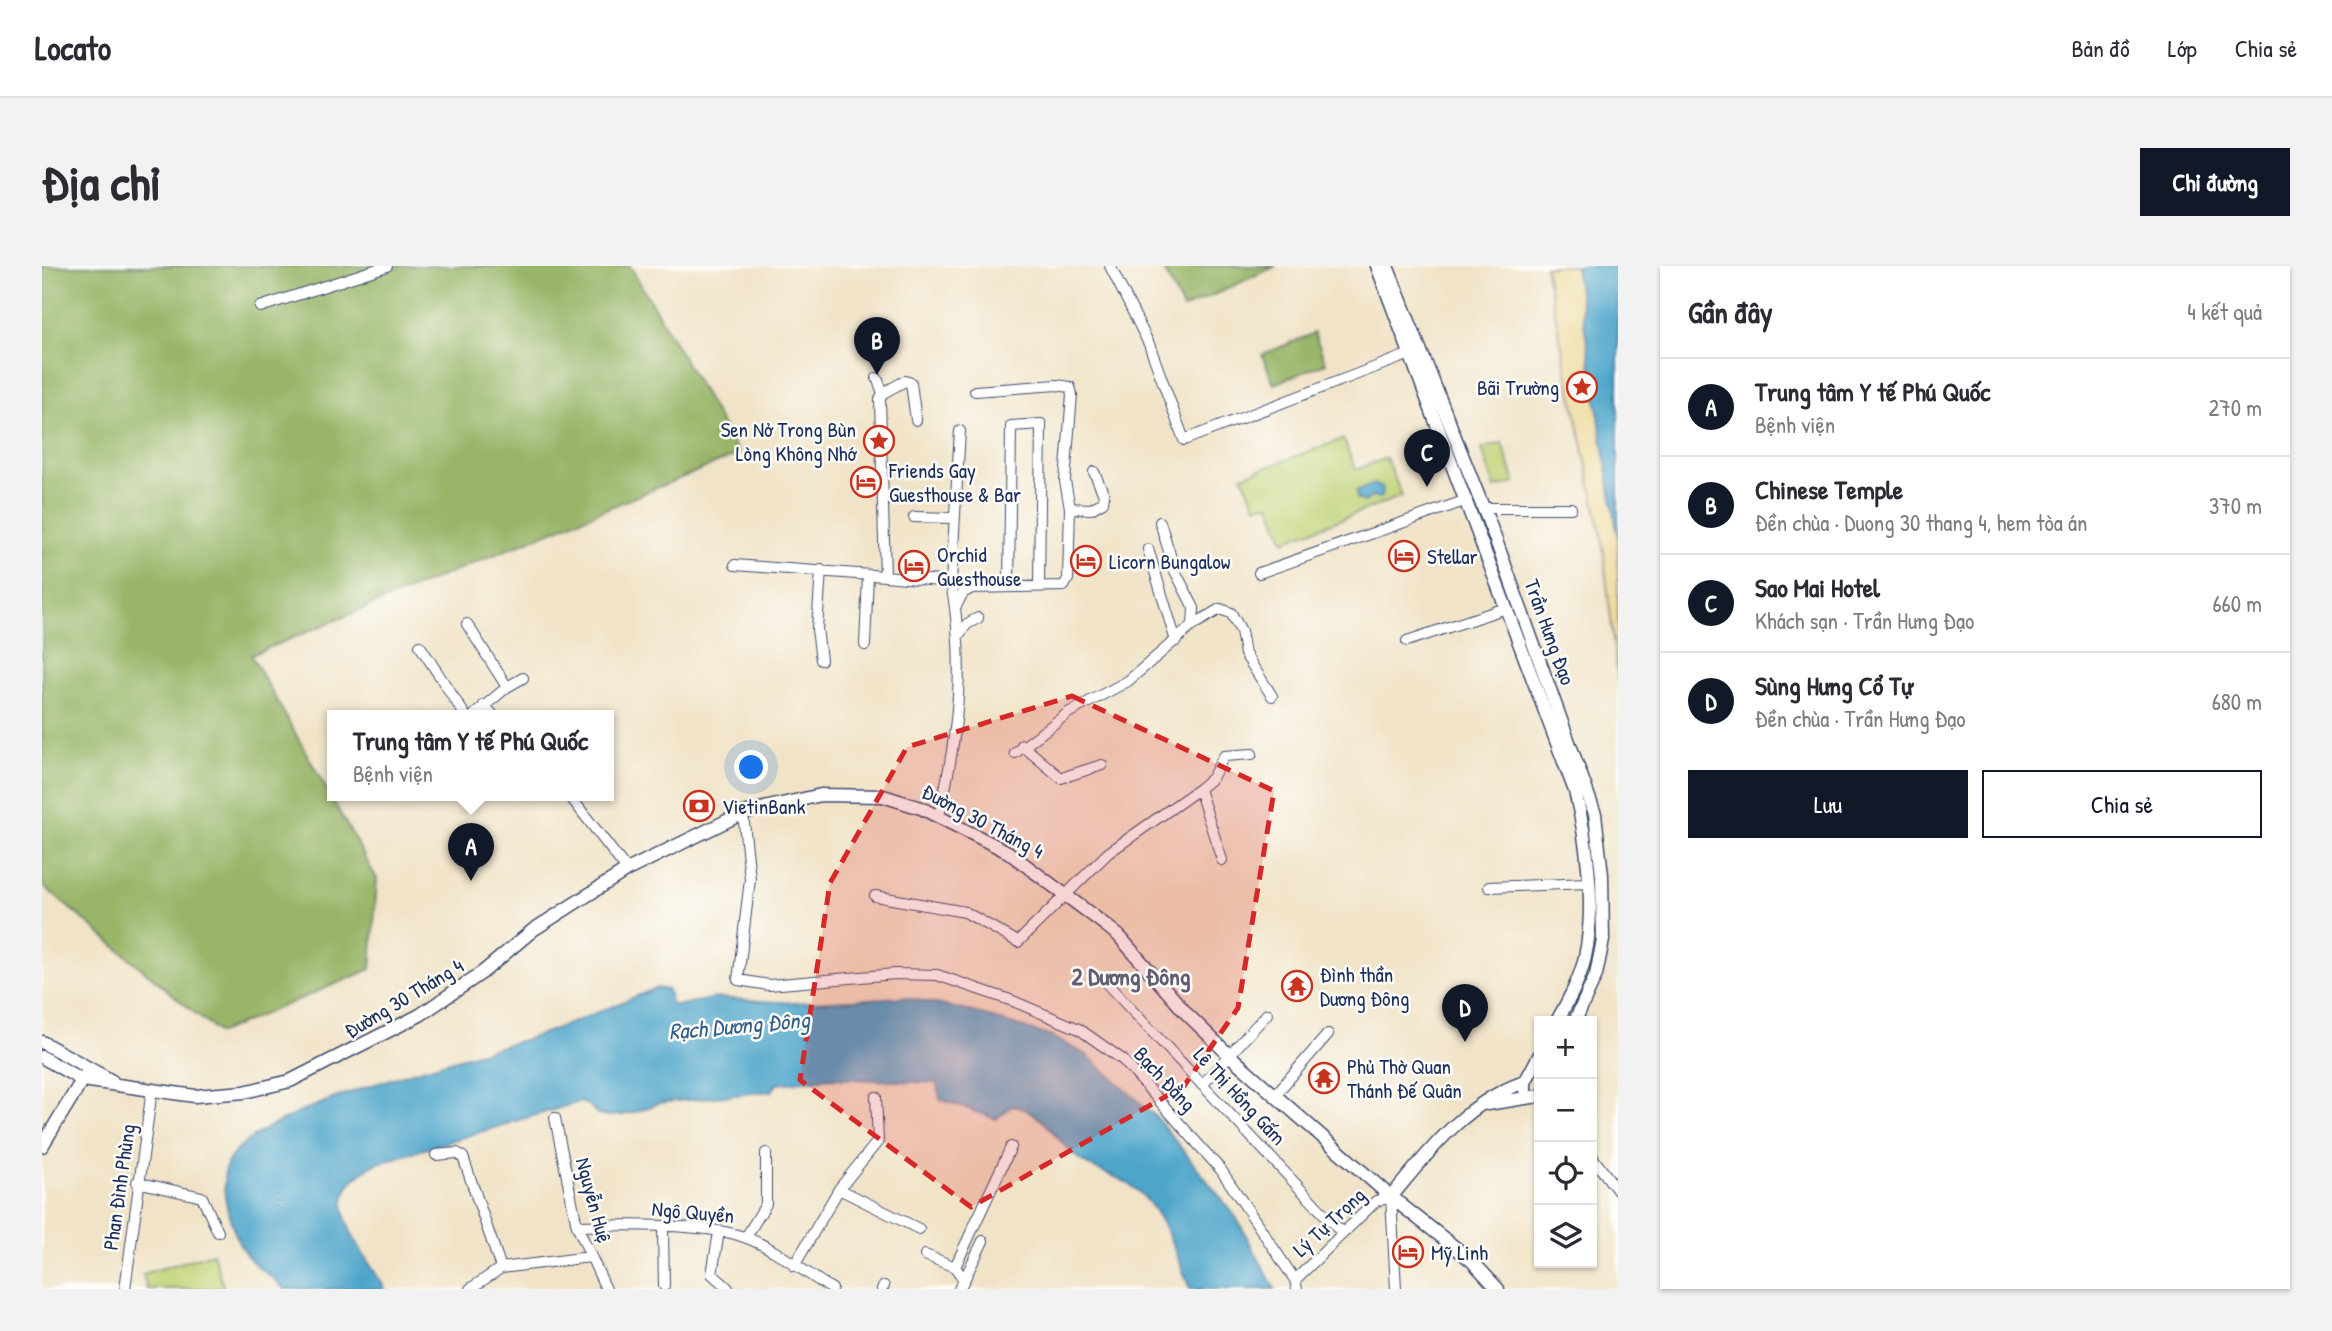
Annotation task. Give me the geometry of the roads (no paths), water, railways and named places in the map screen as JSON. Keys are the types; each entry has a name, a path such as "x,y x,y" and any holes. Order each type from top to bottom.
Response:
{"main road":[{"name":"Trần Hưng Đạo","path":"1377,266 1388,281 1474,506 1506,608 1575,791 1582,819 1588,879 1587,938 1581,970 1559,1016"},
{"name":"Trần Hưng Đạo","path":"1387,266 1388,281 1410,354 1474,506 1519,603 1589,791 1602,875 1603,940 1597,975 1577,1016"},
{"path":"1506,608 1519,603"},
{"name":"Đường 30 Tháng 4","path":"42,1056 86,1075 117,1084 195,1096 244,1092 301,1077 420,1016 483,972 533,930 627,870 743,813 841,794 893,798 939,816 1008,852 1119,936 1180,1007 1230,1055 1391,1197 1471,1260 1499,1289"},
{"path":"1588,879 1602,875"},
{"path":"1581,970 1597,975"},
{"name":"Đường 30 Tháng 4","path":"42,1042 86,1075"},
{"path":"42,1146 86,1075"},
{"path":"1531,1080 1525,1092 1534,1096"},
{"path":"1391,1197 1446,1131 1487,1104 1500,1090 1531,1080"},
{"path":"1487,1104 1534,1096"}],"street":[{"path":"260,307 387,266"},
{"path":"1110,266 1149,344 1184,440 1410,354"},
{"path":"877,378 883,393"},
{"path":"885,576 880,399 883,393 905,382 911,383 916,420"},
{"path":"956,606 963,593 972,588 1064,586 1068,579 1070,508 1065,481 1070,387 1057,385 975,391"},
{"path":"1009,587 1011,426 1041,424 1039,587"},
{"path":"939,816 954,752 958,706 956,606 951,582 960,431"},
{"path":"1070,508 1091,509 1103,502 1104,495 1094,471"},
{"path":"1259,573 1474,506 1572,508"},
{"path":"914,517 953,518"},
{"path":"1160,522 1175,571 1194,608 1193,625"},
{"path":"1148,549 1176,641"},
{"path":"735,565 951,582"},
{"path":"821,570 817,629 821,660"},
{"path":"865,645 868,575"},
{"path":"1406,641 1506,608"},
{"path":"1102,765 1061,778 1019,749 1068,713 1128,681 1176,641 1179,635 1220,609 1236,618 1245,654 1272,696"},
{"path":"957,636 967,624 978,618"},
{"path":"467,624 507,687"},
{"path":"420,646 462,710"},
{"path":"479,710 507,687 523,678"},
{"path":"484,705 488,710"},
{"path":"875,896 965,912 1018,942 1068,896 1108,853 1212,778 1224,756 1252,754"},
{"path":"1199,789 1222,860"},
{"path":"574,801 627,870"},
{"name":"Bạch Đằng","path":"743,813 750,879 738,980 769,985 895,974 937,975 1013,1001 1079,1029 1123,1060 1221,1170 1296,1284"},
{"path":"1489,887 1588,879"},
{"name":"Lê Thị Hồng Gấm","path":"1110,986 1342,1233"},
{"path":"1202,1085 1267,1013"},
{"path":"1275,1095 1328,1034"},
{"name":"Phan Đình Phùng","path":"125,1289 137,1182 152,1089"},
{"path":"794,1266 839,1189 878,1141 876,1097"},
{"name":"Nguyễn Huệ","path":"555,1118 578,1227 606,1289"},
{"path":"961,1284 955,1267 1010,1147"},
{"path":"436,1154 457,1153 463,1157 501,1268"},
{"path":"746,1237 766,1204 766,1153"},
{"path":"1597,1164 1618,1191"},
{"path":"137,1182 202,1197 218,1232"},
{"path":"839,1189 919,1229"},
{"path":"1391,1197 1396,1289"},
{"name":"Lý Tự Trọng","path":"1296,1284 1342,1233 1376,1201 1391,1197"},
{"name":"Ngô Quyền","path":"578,1227 663,1228 746,1237 832,1289"},
{"path":"663,1228 664,1286"},
{"path":"719,1232 712,1274 727,1288"},
{"path":"961,1284 983,1241"},
{"path":"925,1255 955,1267"},
{"path":"470,1289 501,1268 590,1257"}],"water":[{"path":"1575,266 1618,266 1618,537"},
{"path":"1373,484 1383,488 1381,498 1371,497 1365,502 1357,499 1356,491"},
{"name":"Rạch Dương Đông","path":"657,988 668,990 671,1003 675,1006 716,998 794,1003 904,997 973,1012 1053,1037 1087,1055 1157,1118 1236,1217 1275,1289 1190,1289 1166,1231 1150,1204 1127,1183 1079,1159 1032,1113 1012,1106 996,1119 940,1099 937,1083 831,1078 777,1084 772,1091 658,1103 636,1112 613,1116 598,1115 589,1105 579,1102 378,1163 358,1176 347,1190 344,1205 354,1238 385,1289 284,1289 245,1253 234,1230 226,1203 226,1167 241,1146 272,1126 364,1088 533,1037"}],"place":[{"name":"Chinese Temple","path":"877,375"},
{"name":"Bãi Trường","path":"1582,387"},
{"name":"Sen Nở Trong Bùn Lòng Không Nhớ","path":"879,441"},
{"name":"Friends Gay Guesthouse & Bar","path":"866,482"},
{"name":"Sao Mai Hotel","path":"1427,487"},
{"name":"Stellar","path":"1404,556"},
{"name":"Licorn Bungalow","path":"1086,561"},
{"name":"Orchid Guesthouse","path":"914,566"},
{"name":"VietinBank","path":"699,806"},
{"name":"Trung tâm Y tế Phú Quốc","path":"471,881"},
{"name":"Đình thần Dương Đông","path":"1297,986"},
{"name":"Sùng Hưng Cổ Tự","path":"1465,1042"},
{"name":"Phủ Thờ Quan Thánh Đế Quân","path":"1324,1078"},
{"name":"Mỹ Linh","path":"1408,1252"}],"district":[{"name":"2 Dương Đông","path":"1131,976"}]}
